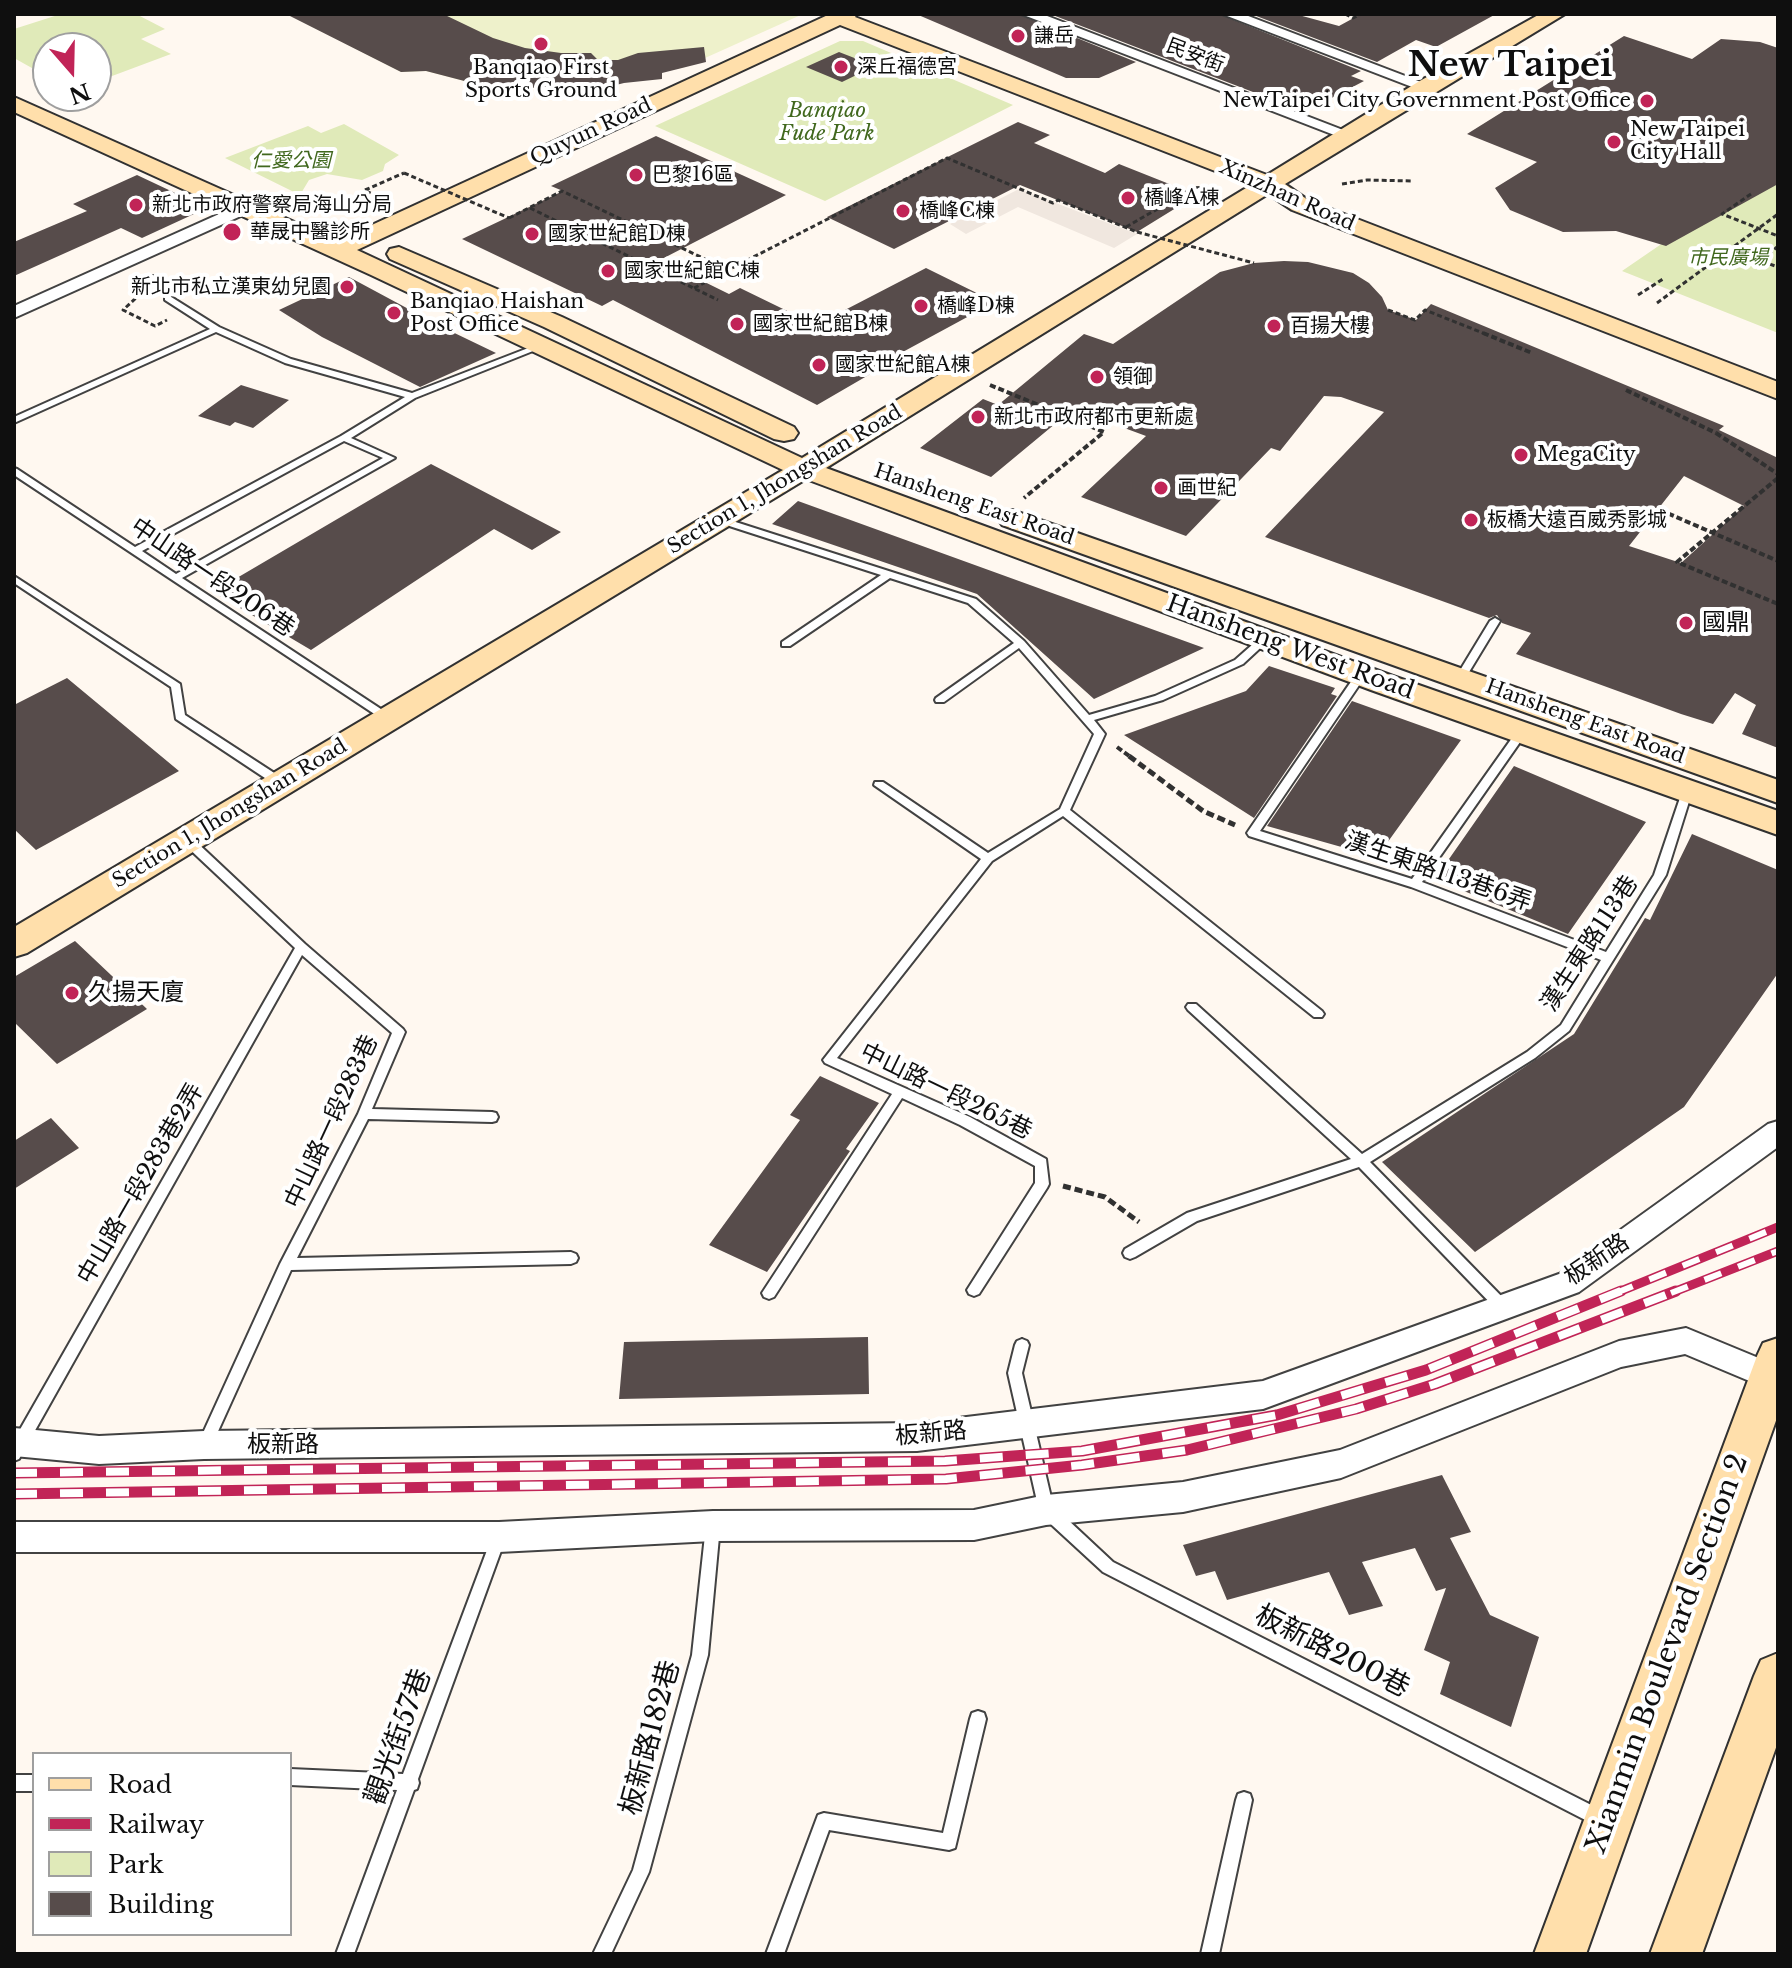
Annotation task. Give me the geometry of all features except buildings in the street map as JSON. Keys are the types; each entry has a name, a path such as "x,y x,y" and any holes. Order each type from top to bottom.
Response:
{"street":[{"name":"Xinzhan Road","path":"865,14 1254,165 1277,179 1300,205 1778,391"},
{"name":"民安街","path":"1028,14 1348,135"},
{"path":"1229,14 1426,87"},
{"name":"Section 1, Jhongshan Road","path":"14,944 720,520 1426,87 1555,14"},
{"name":"Xinzhan Road","path":"843,16 1778,368"},
{"name":"Quyun Road","path":"347,245 843,16"},
{"name":"Hansheng East Road","path":"15,88 347,245 539,347 816,461 1461,677 1778,792"},
{"path":"14,313 256,204"},
{"name":"Hansheng East Road","path":"347,245 407,256 553,322 816,461"},
{"name":"Hansheng West Road","path":"816,461 1265,639 1778,823"},
{"name":"板新路","path":"15,1446 99,1450 204,1445 917,1437 1263,1395 1569,1283 1778,1132"},
{"path":"14,1537 499,1537 713,1526 974,1525 1046,1510 1183,1497 1341,1464 1619,1354 1686,1341 1775,1371"},
{"name":"Xianmin Boulevard Section 2","path":"1560,1954 1775,1371"},
{"path":"1676,1954 1778,1676"}],"lane":[{"path":"168,298 216,329 288,361 412,396"},
{"path":"16,417 216,329"},
{"path":"135,551 344,438 412,396 539,347"},
{"path":"175,578 390,458 344,438"},
{"name":"中山路一段206巷","path":"14,471 389,719"},
{"path":"720,520 972,601 1020,643 1100,734 1064,811 1318,1014"},
{"path":"786,644 889,574"},
{"path":"14,579 176,686 180,717 281,783"},
{"path":"1461,677 1495,621"},
{"path":"1089,718 1159,698 1239,662 1265,639"},
{"path":"940,700 1020,643"},
{"path":"1253,833 1361,675"},
{"path":"1415,884 1521,733"},
{"path":"879,785 988,858"},
{"name":"漢生東路113巷","path":"1130,1253 1192,1217 1361,1161 1531,1055 1565,1028 1660,875 1687,792"},
{"name":"中山路一段265巷","path":"1042,1184 1041,1163 965,1121 829,1060 988,858 1064,811"},
{"name":"漢生東路113巷6弄","path":"1253,833 1415,884 1607,957"},
{"name":"中山路一段283巷","path":"187,840 301,947 399,1032 364,1114 287,1264 204,1445"},
{"name":"中山路一段283巷2弄","path":"15,1446 301,947"},
{"path":"1192,1007 1361,1161 1503,1307"},
{"path":"769,1293 899,1093"},
{"path":"364,1114 492,1117"},
{"path":"974,1290 1042,1184"},
{"path":"287,1264 571,1258"},
{"path":"1022,1345 1015,1373 1046,1510"},
{"name":"板新路200巷","path":"1046,1510 1108,1567 1608,1822"},
{"name":"板新路182巷","path":"602,1954 641,1872 700,1655 713,1526"},
{"name":"觀光街57巷","path":"345,1954 411,1783 499,1537"},
{"path":"775,1954 824,1821 949,1842 978,1719"},
{"path":"292,1777 411,1783"},
{"path":"1210,1954 1244,1800"}],"path":[{"path":"1345,14 1353,18 1361,14"},
{"path":"693,288 947,158 1053,203 1058,200 1125,227 1254,263"},
{"path":"388,201 365,190 404,173 509,218 562,191 728,270"},
{"path":"1342,184 1367,180 1413,181"},
{"path":"1125,227 1188,192"},
{"path":"1751,194 1722,214 1778,236"},
{"path":"530,207 718,300"},
{"path":"1657,303 1778,214"},
{"path":"1778,246 1761,261 1778,267"},
{"path":"1638,295 1663,279"},
{"path":"1388,310 1415,320 1425,310 1532,353"},
{"path":"986,383 1104,432 1023,498"},
{"path":"1626,390 1716,433 1778,476 1677,562 1778,604"},
{"path":"1660,510 1778,561"},
{"path":"1100,734 1203,811 1253,833"},
{"path":"1042,1184 1071,1187 1105,1197 1157,1237"}],"green space":[{"path":"61,14 136,14 165,29 141,39 171,54 112,76 112,32 32,32 32,68 14,58 14,29"},
{"name":"Banqiao First Sports Ground","path":"297,14 803,14 685,67 605,84 537,88 472,83 426,71 401,72 299,20"},
{"name":"Banqiao Fude Park","path":"840,41 863,41 1013,105 825,201 655,126"},
{"name":"仁愛公園","path":"344,124 399,155 385,164 383,171 362,180 327,174 309,180 300,195 225,158 308,126 321,133"},
{"name":"市民廣場","path":"1778,164 1778,333 1622,271"}],"shaded area":[{"path":"1019,189 1137,234 1114,248 1018,207 966,234 950,224"}],"railway":[{"path":"1616,1293 1778,1227"},
{"path":"1671,1293 1778,1251"},
{"path":"14,1473 945,1461 1082,1451 1277,1415 1426,1370 1621,1291"},
{"path":"14,1494 946,1479 1082,1465 1187,1450 1356,1409 1435,1384 1676,1291"}],"place":[{"name":"謙岳","path":"1018,36"},
{"name":"Banqiao First Sports Ground","path":"541,44"},
{"name":"深丘福德宮","path":"841,67"},
{"name":"NewTaipei City Government Post Office","path":"1647,101"},
{"name":"New Taipei City Hall","path":"1614,142"},
{"name":"巴黎16區","path":"636,175"},
{"name":"橋峰A棟","path":"1128,198"},
{"name":"新北市政府警察局海山分局","path":"136,205"},
{"name":"橋峰C棟","path":"903,211"},
{"name":"華晟中醫診所","path":"232,232"},
{"name":"國家世紀館D棟","path":"532,234"},
{"name":"國家世紀館C棟","path":"608,271"},
{"name":"新北市私立漢東幼兒園","path":"347,287"},
{"name":"橋峰D棟","path":"921,306"},
{"name":"Banqiao Haishan Post Office","path":"394,313"},
{"name":"國家世紀館B棟","path":"737,324"},
{"name":"百揚大樓","path":"1274,326"},
{"name":"國家世紀館A棟","path":"819,365"},
{"name":"領御","path":"1097,377"},
{"name":"新北市政府都市更新處","path":"978,417"},
{"name":"MegaCity","path":"1521,455"},
{"name":"画世紀","path":"1161,488"},
{"name":"板橋大遠百威秀影城","path":"1471,520"},
{"name":"國鼎","path":"1686,623"},
{"name":"久揚天廈","path":"72,993"}],"district":[{"name":"New Taipei","path":"1510,66"}]}
